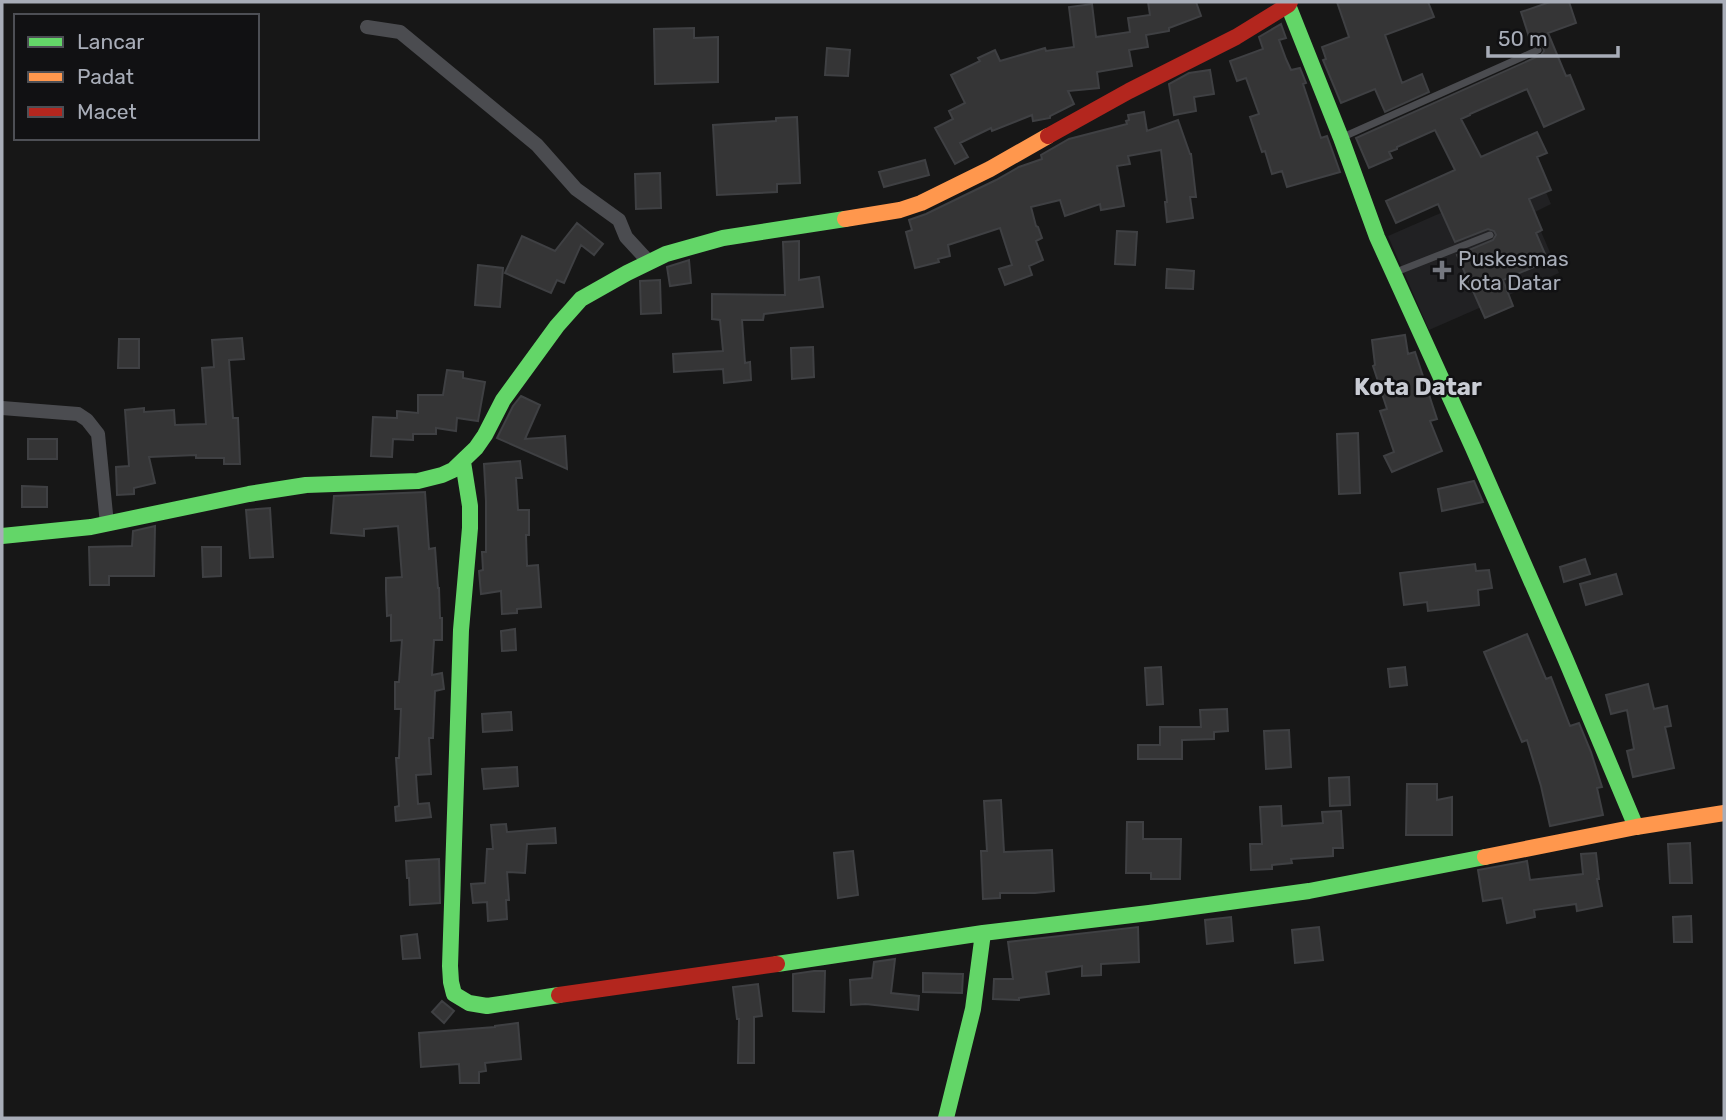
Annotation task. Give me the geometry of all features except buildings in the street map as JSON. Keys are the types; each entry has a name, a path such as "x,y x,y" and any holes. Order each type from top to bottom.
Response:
{"street":[{"path":"2,536 91,527 306,485 418,481 453,470 485,435 503,400 557,326 581,299 666,254 723,238 860,218 921,203 990,169 1188,60 1237,37 1289,3 1377,237 1484,472 1636,827"},
{"path":"367,27 400,32 537,145 576,189 620,220 626,237 649,262"},
{"path":"2,408 78,414 88,420 98,434 107,524"},
{"path":"463,462 470,528 461,644 450,966 454,994 469,1003 488,1006 983,933 1309,891 1636,827 1724,813"},
{"path":"946,1118 973,1009 983,933"}],"lane":[{"path":"1341,138 1538,50"},
{"path":"1394,273 1490,235"}],"shaded area":[{"path":"1537,171 1551,204 1533,213 1559,273 1429,330 1388,236"}],"traffic: fast":[{"path":"1288,5 1377,237 1473,448 1636,827"},
{"path":"2,536 91,527 306,485 418,481 442,475 453,470 476,448 503,400 557,326 581,299 666,254 723,238 845,219"},
{"path":"463,462 470,506 470,528 461,630 451,982 454,994 469,1003 487,1006 559,995"},
{"path":"777,964 983,933 1309,891 1485,857"},
{"path":"946,1118 973,1009 983,933"}],"traffic: slow":[{"path":"845,219 900,210 921,203 990,169 1048,136"},
{"path":"1485,857 1636,827 1724,813"}],"traffic: jam":[{"path":"1048,136 1236,37 1290,2"},
{"path":"559,995 777,964"}],"place":[{"name":"Puskesmas Kota Datar","path":"1442,270"}],"district":[{"name":"Kota Datar","path":"1418,387"}]}
